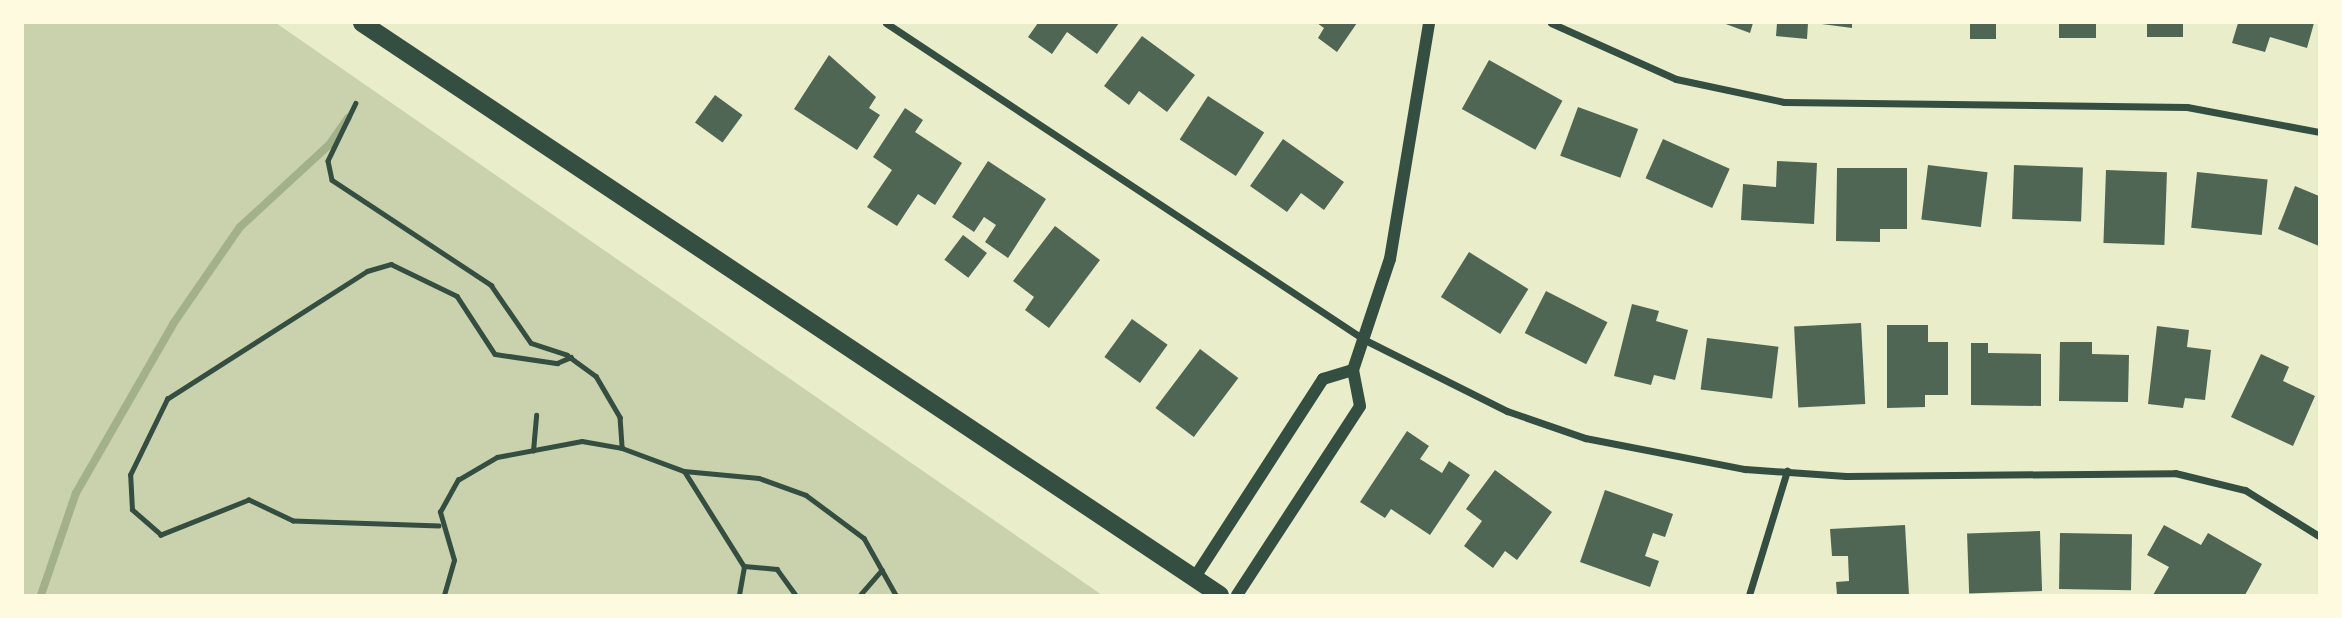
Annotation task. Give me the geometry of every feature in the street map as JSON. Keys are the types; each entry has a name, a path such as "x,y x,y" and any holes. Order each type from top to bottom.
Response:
{"main road":[{"path":"362,23 1220,595"}],"street":[{"path":"886,23 1365,340 1507,411 1586,438 1671,458 1787,471 2175,473 2245,490 2319,536"},
{"path":"1237,595 1360,406 1353,370 1390,259 1429,23"},
{"path":"1551,23 1676,79 1784,102 2187,107 2319,132"},
{"path":"1195,577 1323,379 1353,370"},
{"path":"1749,595 1787,471"}],"path":[{"path":"356,103 328,162 332,180 491,285 531,343 571,357 610,395 622,448"},
{"path":"439,526 293,521 249,500 161,535 132,510 130,475 167,399 367,271 391,264 457,296 495,354 557,363 571,357"},
{"path":"533,451 536,415"},
{"path":"444,595 454,560 439,526 447,495 472,467 582,441 622,448 684,471 759,478 806,495 851,524 896,595"},
{"path":"684,471 744,566 739,595"},
{"path":"744,566 777,569 796,595"},
{"path":"860,595 881,570"}],"green space":[{"path":"23,23 276,23 1102,595 23,595"}],"building":[{"path":"1038,23 1119,23 1097,54 1067,32 1052,54 1028,37"},
{"path":"1317,23 1357,23 1337,52 1318,38 1324,28"},
{"path":"1723,23 1753,23 1750,33"},
{"path":"1777,23 1808,23 1807,39 1776,36"},
{"path":"1814,23 1852,23 1852,28"},
{"path":"1970,23 1996,23 1996,39 1970,39"},
{"path":"2059,23 2096,23 2096,38 2059,38"},
{"path":"2147,23 2183,23 2183,37 2147,37"},
{"path":"2238,23 2314,23 2307,48 2270,37 2265,52 2232,43"},
{"path":"1142,36 1195,75 1167,112 1139,91 1129,105 1104,86"},
{"path":"829,55 876,97 869,108 880,115 857,150 794,109"},
{"path":"1489,60 1562,101 1535,150 1462,109"},
{"path":"715,95 743,115 723,142 695,123"},
{"path":"1208,96 1264,132 1236,176 1180,140"},
{"path":"1578,107 1638,129 1620,178 1560,156"},
{"path":"905,108 923,120 915,132 962,163 935,205 918,194 897,226 867,207 892,170 873,157"},
{"path":"1283,139 1344,182 1324,210 1301,193 1287,212 1250,186"},
{"path":"1663,139 1730,169 1712,208 1646,178"},
{"path":"988,161 1046,199 1008,258 985,242 996,225 984,217 974,232 952,217"},
{"path":"1777,161 1817,163 1814,224 1741,220 1743,184 1776,187"},
{"path":"1928,165 1988,172 1981,227 1921,220"},
{"path":"2014,165 2083,167 2081,221 2012,219"},
{"path":"1837,168 1907,168 1907,229 1880,229 1880,242 1836,241"},
{"path":"2106,170 2167,172 2164,245 2103,243"},
{"path":"2197,172 2268,179 2262,235 2191,228"},
{"path":"2295,186 2319,196 2319,246 2278,229"},
{"path":"1055,226 1100,260 1049,328 1025,310 1034,297 1013,281"},
{"path":"963,235 987,253 968,278 944,260"},
{"path":"1469,252 1528,289 1500,334 1441,297"},
{"path":"1546,291 1607,322 1586,364 1525,333"},
{"path":"1632,304 1659,311 1656,321 1688,330 1675,380 1654,375 1651,385 1614,376"},
{"path":"1132,319 1168,345 1140,383 1104,357"},
{"path":"1861,323 1865,404 1798,407 1794,327"},
{"path":"1887,325 1928,325 1928,342 1948,342 1948,395 1925,395 1925,407 1887,408"},
{"path":"2157,326 2189,330 2187,347 2211,350 2205,400 2185,398 2183,408 2148,404"},
{"path":"1707,338 1778,347 1772,398 1701,390"},
{"path":"2060,342 2092,342 2092,354 2129,355 2128,402 2059,401"},
{"path":"1971,343 1988,343 1988,353 2041,354 2041,406 1971,405"},
{"path":"1200,349 1238,378 1194,437 1155,408"},
{"path":"2261,354 2289,367 2283,381 2315,396 2293,446 2231,417"},
{"path":"1407,431 1429,446 1420,459 1442,473 1449,461 1470,475 1430,535 1391,509 1385,518 1360,502"},
{"path":"1495,470 1552,512 1517,560 1505,551 1493,568 1464,546 1482,521 1466,509"},
{"path":"1605,490 1673,514 1665,537 1653,533 1645,556 1659,561 1650,587 1580,562"},
{"path":"1905,525 1909,595 1837,595 1836,582 1849,581 1848,556 1832,556 1830,529"},
{"path":"2164,525 2201,545 2208,533 2262,564 2245,595 2153,595 2169,567 2147,555"},
{"path":"2040,531 2042,591 1969,594 1967,534"},
{"path":"2060,533 2132,534 2131,590 2059,589"}],"waterway":[{"path":"41,595 76,493 173,324 240,227 329,145 348,118"}]}
